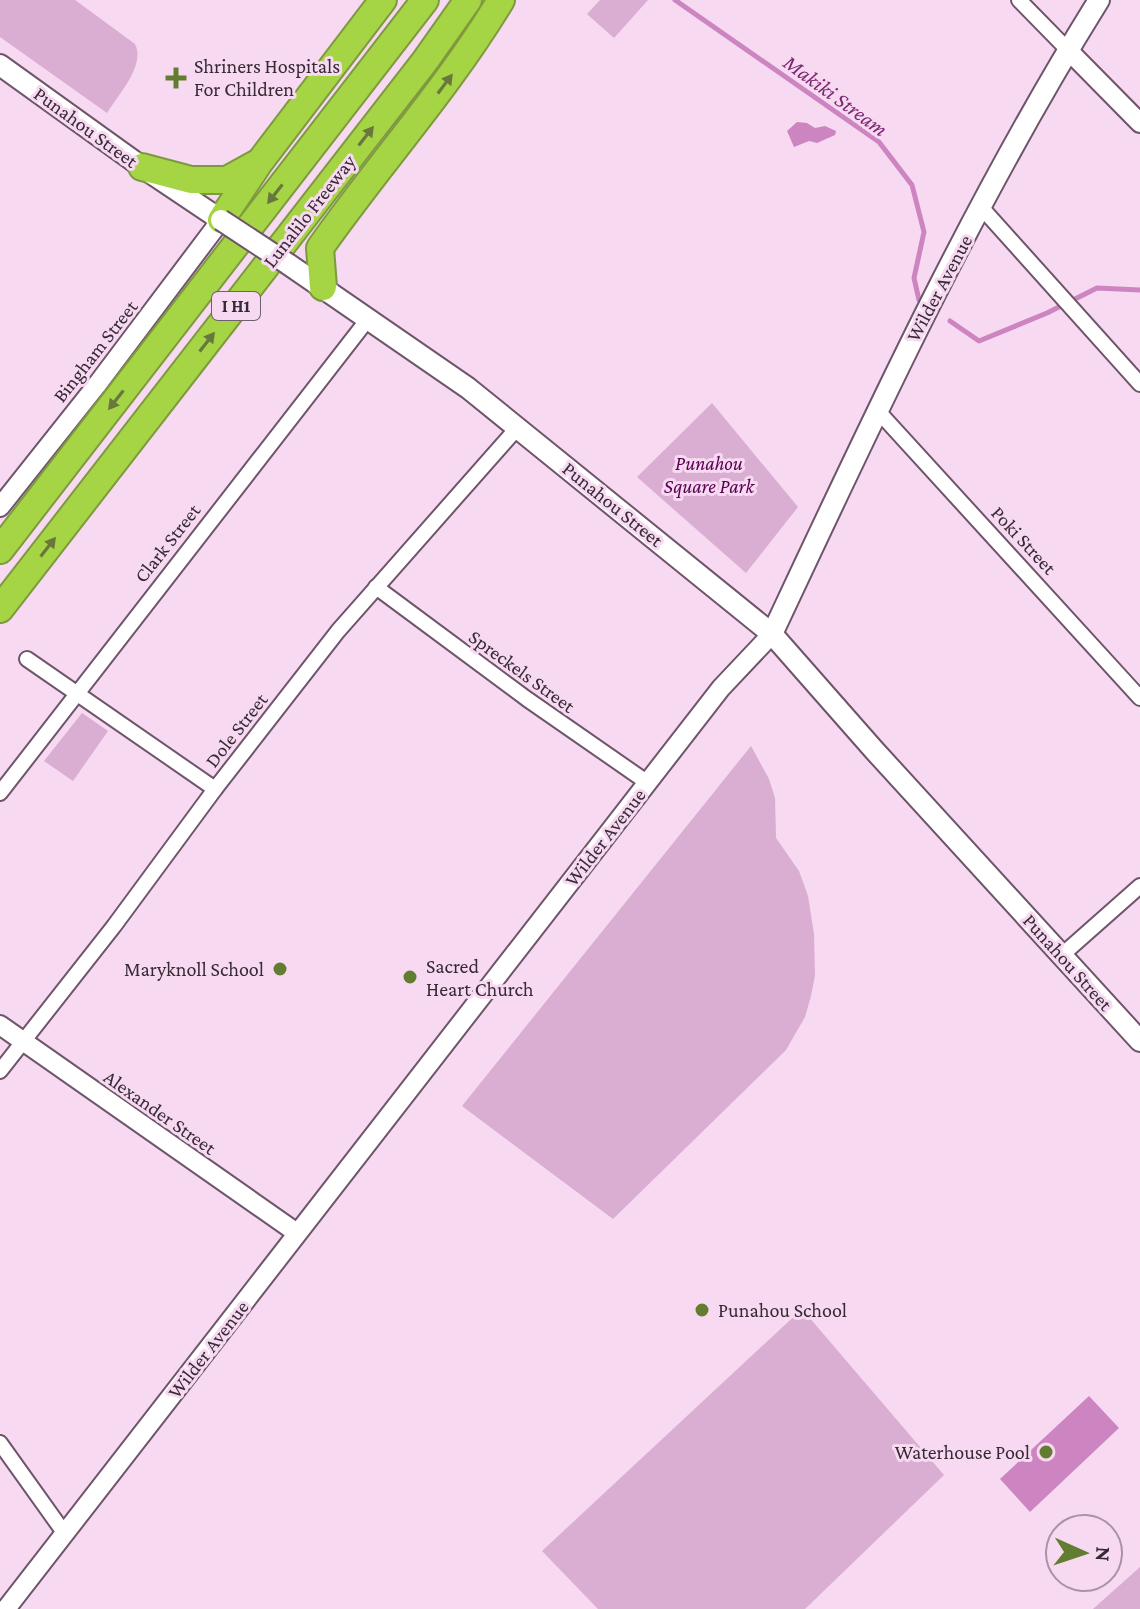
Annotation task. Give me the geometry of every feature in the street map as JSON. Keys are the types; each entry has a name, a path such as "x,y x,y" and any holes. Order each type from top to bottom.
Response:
{"highway":[{"path":"221,220 259,163 383,0"},
{"name":"Lunalilo Freeway","path":"0,550 425,0"},
{"name":"Lunalilo Freeway","path":"0,609 425,61 468,0"},
{"path":"323,287 320,248 356,196 475,43 501,0"},
{"path":"142,167 191,180 227,180 259,163"}],"main road":[{"name":"Wilder Avenue","path":"772,634 877,410 981,207 1099,0"},
{"name":"Punahou Street","path":"0,65 142,167 468,388 772,634 1140,1041"}],"street":[{"path":"1019,0 1140,123"},
{"path":"981,207 1140,384"},
{"name":"Bingham Street","path":"0,507 221,220"},
{"name":"Clark Street","path":"0,793 368,319"},
{"name":"Poki Street","path":"877,410 1140,698"},
{"name":"Dole Street","path":"0,1071 338,631 518,427"},
{"name":"Spreckels Street","path":"376,587 527,699 648,783"},
{"name":"Wilder Avenue","path":"6,1609 721,688 772,634"},
{"path":"27,659 215,789"},
{"path":"1062,955 1140,886"},
{"name":"Alexander Street","path":"0,1025 297,1233"},
{"path":"0,1443 65,1534"}],"green space":[{"path":"0,0 75,0 135,44 137,61 134,70 107,113 0,37"},
{"path":"600,0 648,0 614,38 587,14"},
{"name":"Punahou Square Park","path":"712,403 798,507 746,573 637,477"},
{"path":"82,713 108,731 73,781 44,761"},
{"path":"751,746 769,779 775,798 776,838 799,871 808,896 814,934 815,975 805,1017 786,1050 613,1219 462,1106"},
{"path":"802,1309 944,1475 805,1609 598,1609 542,1551"},
{"path":"1140,1567 1140,1609 1093,1609 1111,1593 1124,1593 1124,1581"}],"shaded area":[{"path":"797,122 815,128 825,126 836,131 835,135 817,143 809,141 794,147 787,131"},
{"path":"1089,1396 1119,1428 1030,1512 1000,1479"}],"waterway":[{"name":"Makiki Stream","path":"675,0 879,142 912,185 924,232 914,278 919,300"},
{"name":"Makiki Stream","path":"950,321 979,341 1097,288 1140,290"}],"place":[{"name":"Shriners Hospitals For Children","path":"176,78"},
{"name":"Maryknoll School","path":"280,969"},
{"name":"Sacred Heart Church","path":"410,977"},
{"name":"Punahou School","path":"702,1310"},
{"name":"Waterhouse Pool","path":"1046,1452"}]}
